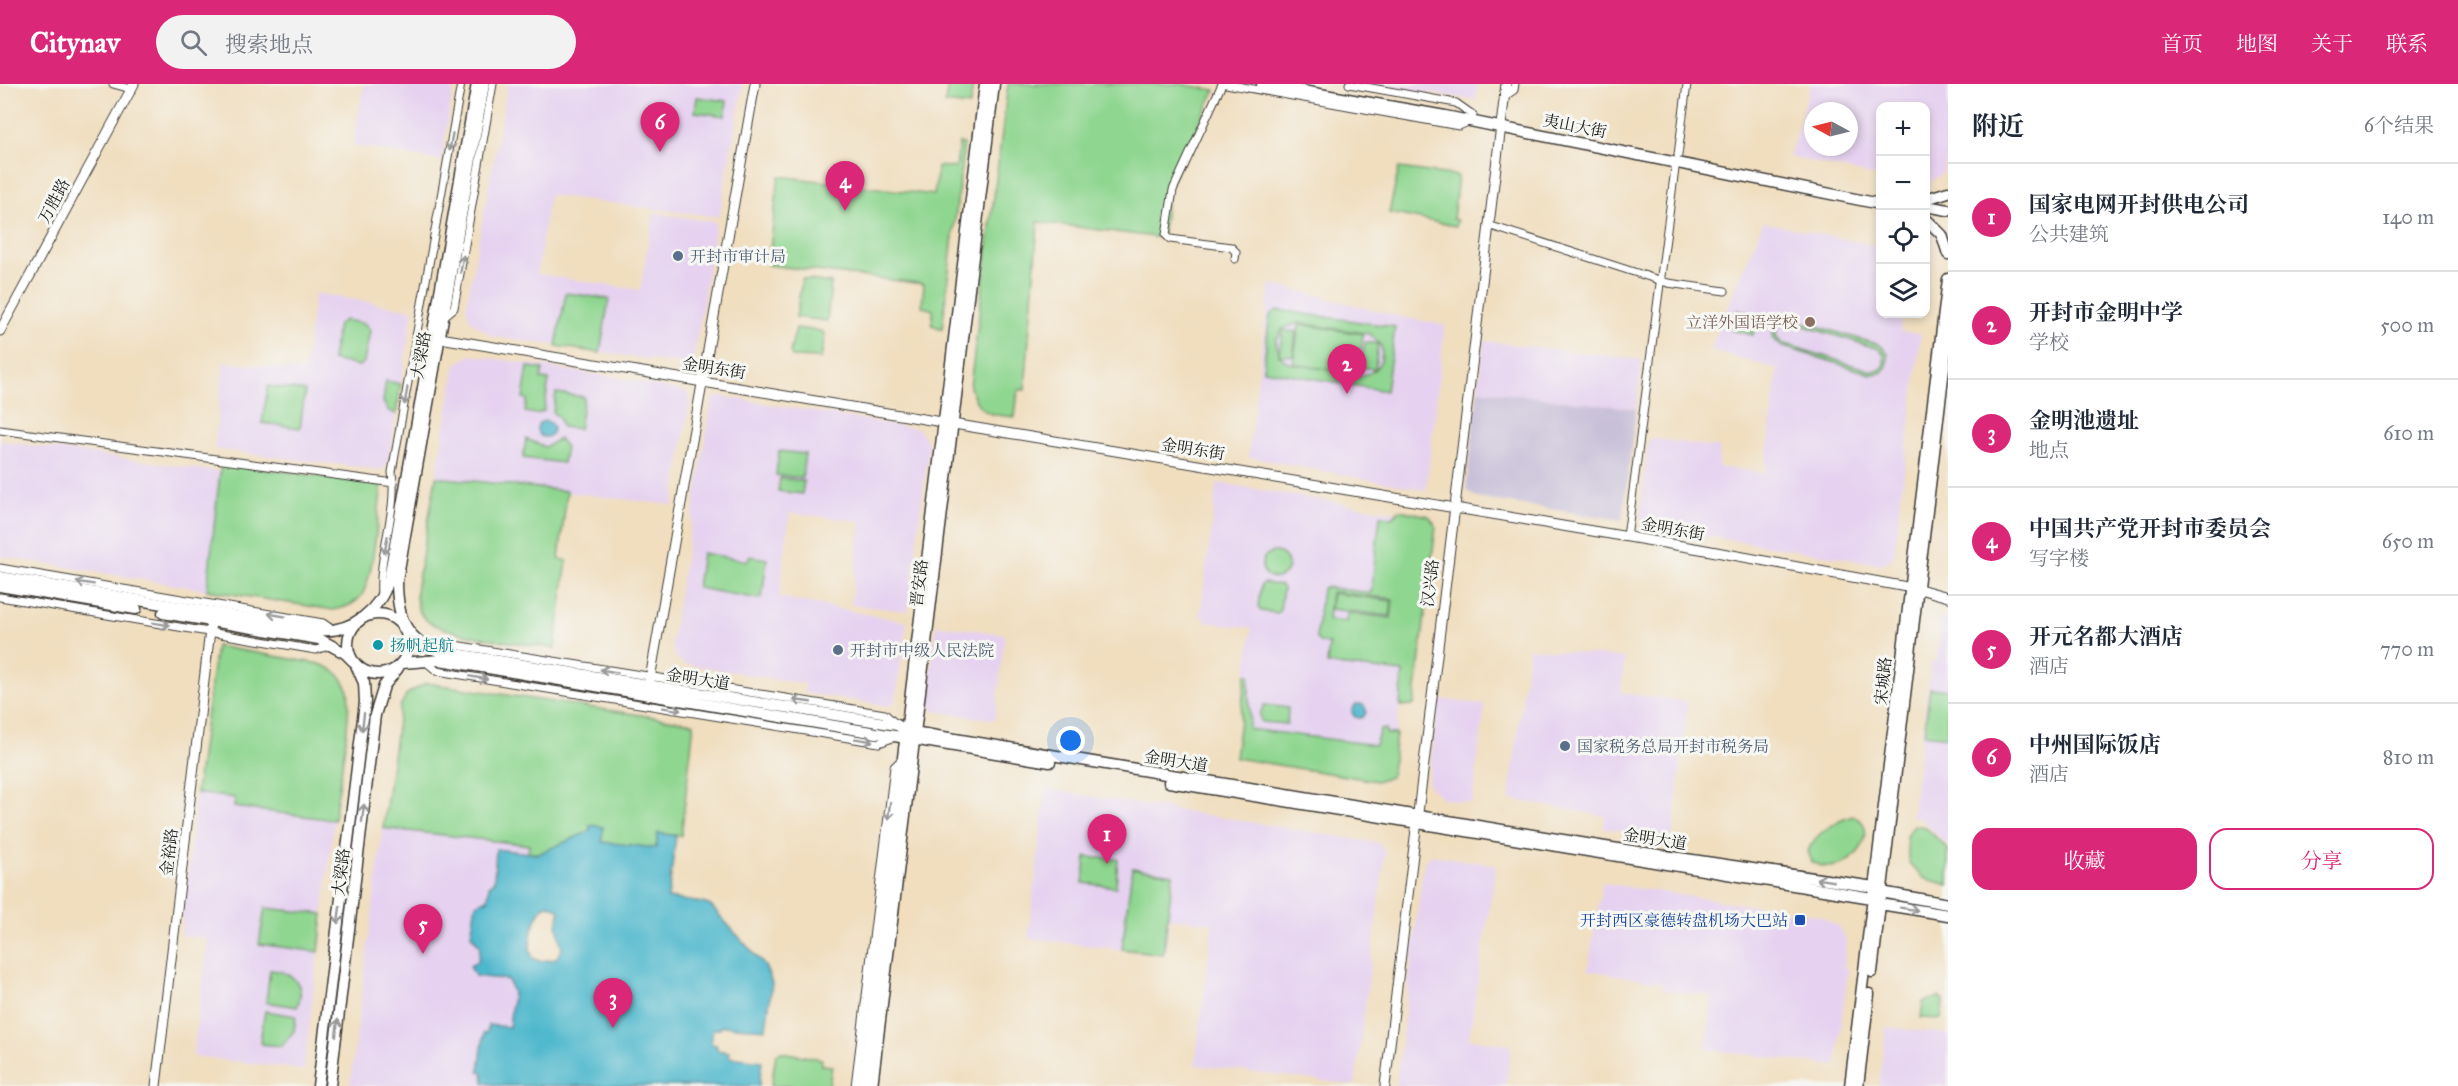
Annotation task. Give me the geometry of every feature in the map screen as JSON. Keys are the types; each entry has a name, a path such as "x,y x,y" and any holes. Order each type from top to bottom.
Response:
{"main road":[{"name":"大梁路","path":"405,630 399,605 397,581 477,84"},
{"name":"大梁路","path":"361,620 381,598 389,579 436,338 443,317 484,84"},
{"name":"晋安路","path":"949,422 985,84"},
{"name":"晋安路","path":"872,1086 906,734 994,84"},
{"name":"夷山大街","path":"1262,84 1472,118"},
{"name":"夷山大街","path":"1301,84 1876,196"},
{"name":"夷山大街","path":"1677,158 1876,203"},
{"path":"1930,198 1948,192"},
{"path":"1930,207 1948,210"},
{"path":"1930,214 1948,217"},
{"path":"1930,223 1942,235 1948,254"},
{"name":"宋城路","path":"1858,1086 1877,895 1948,279"},
{"name":"宋城路","path":"1913,588 1946,368 1948,335"},
{"path":"0,577 274,624 333,630 371,615 383,614 394,618 405,630 409,645 400,665 385,674 375,674 355,663 331,644 319,639 211,627 0,585"},
{"path":"355,663 348,641 354,627 361,620"},
{"name":"金明大道","path":"405,630 426,646 442,652 649,686 906,734 1877,895 1948,904"},
{"name":"金明大道","path":"400,665 440,660 649,686"},
{"name":"大梁路","path":"318,1086 365,702 364,683 355,663"},
{"name":"大梁路","path":"330,1086 375,715 384,686 400,665"},
{"name":"晋安路","path":"863,1086 906,734"},
{"name":"宋城路","path":"1850,1086 1877,895"},
{"name":"金明大道","path":"1877,895 1948,915"}],"street":[{"path":"113,84 133,87"},
{"path":"381,598 380,579 395,492 392,472 461,84"},
{"path":"443,317 454,308 494,84"},
{"path":"425,661 437,670 879,743 906,734 885,714 649,686 755,84"},
{"path":"1235,259 1236,252 1231,247 1170,239 1166,235 1173,190 1224,84 1459,126 1472,118 1456,103 1349,84"},
{"name":"汉兴路","path":"1452,507 1488,225 1501,84"},
{"name":"汉兴路","path":"1382,1086 1499,123 1506,84"},
{"path":"1504,96 1514,90 1515,84"},
{"path":"1627,537 1687,84"},
{"name":"万胜路","path":"0,331 133,87"},
{"path":"1488,225 1672,284 1725,291"},
{"name":"金明东街","path":"436,338 1452,507 1913,588 1948,597"},
{"path":"0,430 394,483"},
{"path":"0,568 323,623 333,630"},
{"path":"0,597 211,627"},
{"name":"金裕路","path":"156,1086 211,627"},
{"path":"855,1086 894,766 904,758"}],"shaded area":[{"path":"364,84 454,84 441,161 353,145"},
{"path":"508,84 743,84 719,217 549,195 537,274 640,290 654,213 716,222 694,356 688,365 492,336 470,320 466,308"},
{"path":"1371,84 1478,84 1476,100"},
{"path":"1811,84 1948,84 1948,153 1942,174 1930,182 1930,102 1876,102 1876,176 1789,157 1804,107 1804,156 1858,156 1858,102 1806,102"},
{"path":"1763,222 1876,246 1876,318 1902,318 1900,331 1921,334 1894,555 1889,561 1880,564 1646,526 1640,516 1649,438 1720,448 1718,467 1765,473 1777,369 1710,350"},
{"path":"1270,284 1397,316 1445,325 1426,490 1248,457"},
{"path":"315,293 413,310 388,463 382,470 214,449 224,362 304,371"},
{"path":"1484,341 1642,360 1636,409 1478,390"},
{"path":"471,355 613,377 687,392 690,400 673,505 436,477 456,364"},
{"path":"1478,390 1636,409 1622,520 1477,498 1466,490"},
{"path":"720,396 919,429 929,444 908,611 851,605 861,521 790,513 779,597 907,622 895,703 888,706 804,693 805,684 685,664 675,657 671,643 712,400"},
{"path":"0,441 220,472 207,590 0,556"},
{"path":"1217,483 1418,516 1422,520 1391,777 1377,781 1235,758 1252,628 1204,622 1205,617 1200,617"},
{"path":"1948,616 1948,846 1921,819 1912,816 1931,662 1936,662 1941,618"},
{"path":"936,625 1005,634 995,720 933,711 927,704"},
{"name":"国家税务总局开封市税务局","path":"1529,648 1625,658 1621,693 1688,702 1672,840 1604,828 1605,816 1509,799"},
{"path":"1439,699 1485,705 1472,803 1444,799 1430,788 1428,781"},
{"path":"1046,789 1378,843 1385,853 1355,1085 1195,1065 1213,923 1169,918 1165,955 1028,938"},
{"path":"196,793 235,798 234,807 334,820 304,1070 193,1056 208,939 181,935"},
{"path":"383,828 529,845 528,853 496,849 494,881 489,886 488,899 481,902 478,961 508,980 513,993 509,1028 484,1033 479,1071 501,1086 350,1086"},
{"path":"1432,855 1496,865 1469,1039 1511,1045 1506,1086 1396,1086 1424,862"},
{"path":"1602,883 1821,916 1839,927 1846,940 1844,968 1848,969 1836,1066 1706,1049 1712,996 1663,990 1663,983 1588,970"},
{"path":"1886,1027 1948,1034 1948,1086 1879,1086"}],"green space":[{"path":"948,84 973,84 970,106 945,103"},
{"path":"1008,84 1180,84 1215,90 1168,189 1162,238 1038,222 1025,390 1018,390 1015,417 991,414 981,408 970,387"},
{"path":"697,97 727,101 725,116 695,112"},
{"path":"959,143 964,144 942,329 932,325 933,310 922,306 924,284 768,265 779,176 934,195 938,166 956,168"},
{"path":"1399,168 1458,176 1453,219 1457,220 1456,226 1389,213"},
{"path":"802,279 831,283 827,321 796,317"},
{"path":"566,293 609,299 600,353 556,346"},
{"path":"1277,310 1395,327 1386,391 1263,370 1270,315","holes":["1298,323 1370,334 1381,346 1382,356 1379,365 1373,371 1363,375 1288,363 1279,355 1293,356 1296,332 1283,330 1279,354 1276,341 1282,329"]},
{"path":"1738,310 1758,315 1756,325 1735,319"},
{"path":"1789,318 1880,345 1888,353 1887,366 1881,373 1871,374 1781,346 1773,338 1773,327 1781,319","holes":["1788,321 1879,349 1884,354 1884,365 1879,370 1872,371 1782,343 1776,331 1780,324"]},
{"path":"345,320 365,324 370,330 364,362 359,366 332,360 338,324"},
{"path":"1734,320 1755,326 1753,335 1732,330"},
{"path":"1299,324 1363,334 1357,374 1293,364"},
{"path":"796,328 821,331 825,335 821,358 792,357 790,352"},
{"path":"1365,342 1378,344 1375,369 1361,367"},
{"path":"528,367 543,369 541,379 549,380 544,411 536,414 525,412 527,399 523,398"},
{"path":"386,381 401,384 396,414 389,411 383,402"},
{"path":"268,386 305,391 300,428 262,423"},
{"path":"556,393 584,397 579,429 562,427 559,417 553,413"},
{"path":"526,439 545,447 559,439 566,447 563,463 523,458"},
{"path":"779,451 805,454 802,478 776,475"},
{"path":"221,463 382,485 370,569 364,591 359,599 333,610 207,590"},
{"path":"436,477 567,491 559,559 567,561 555,648 448,630 424,618 417,605 416,591"},
{"path":"780,478 804,481 802,494 778,491"},
{"path":"1399,510 1429,516 1436,526 1414,705 1400,706 1403,672 1327,664 1329,644 1320,643 1316,638 1322,589 1325,587 1371,593 1380,516 1392,517","holes":["1331,592 1393,599 1391,618 1347,613 1346,622 1328,620"]},
{"path":"1275,552 1284,556 1288,565 1284,574 1275,578 1266,574 1262,565 1266,556"},
{"path":"702,553 748,561 749,556 767,559 762,597 759,599 697,588"},
{"path":"1264,583 1280,585 1283,588 1280,610 1277,613 1261,611 1258,607 1261,585"},
{"path":"1332,593 1392,601 1390,616 1330,609"},
{"path":"216,646 320,664 332,670 343,680 349,698 334,820 234,807 235,798 196,793"},
{"path":"1246,674 1250,675 1249,729 1375,745 1380,730 1386,729 1386,734 1396,734 1391,777 1377,781 1235,758"},
{"path":"426,683 694,723 681,836 658,833 656,848 601,842 590,826 590,831 541,853 528,853 529,845 383,828 400,706 407,694"},
{"path":"1930,688 1948,690 1948,737 1924,734"},
{"path":"1264,705 1288,708 1287,724 1261,722 1260,714"},
{"path":"1853,816 1862,822 1865,831 1864,841 1859,851 1850,860 1839,865 1826,867 1812,862 1808,851 1815,839 1833,825"},
{"path":"1914,825 1925,827 1948,849 1948,885 1923,878 1909,863 1906,836"},
{"path":"1086,857 1118,859 1116,887 1083,883"},
{"path":"1132,868 1173,874 1163,954 1122,949"},
{"path":"265,908 323,914 319,952 259,944"},
{"path":"270,970 284,973 295,980 300,991 297,1007 266,1002"},
{"path":"1939,997 1943,1001 1941,1019 1921,1018 1923,1002"},
{"path":"265,1011 296,1016 294,1031 282,1046 260,1042"},
{"path":"781,1052 822,1059 821,1065 832,1066 829,1086 771,1086 776,1054"}],"water":[{"path":"542,421 548,421 553,429 551,435 542,437 537,432 537,426"},
{"path":"1359,704 1364,706 1366,711 1364,716 1359,718 1354,716 1352,711 1354,706"},
{"path":"590,825 603,827 602,842 656,848 658,833 676,836 668,898 711,906 765,966 772,983 766,1029 721,1026 720,1029 713,1029 711,1044 717,1045 717,1050 729,1052 729,1057 762,1061 759,1086 501,1086 484,1083 483,1072 479,1071 484,1033 487,1033 488,1025 509,1027 513,993 508,980 475,976 470,966 478,961 480,946 471,935 476,904 488,899 489,886 494,881 496,849 538,854 590,831","holes":["550,905 560,910 557,925 562,949 556,959 539,961 533,958 530,946 534,924 544,906"]}],"place":[{"name":"中州国际饭店","path":"660,152"},
{"name":"中国共产党开封市委员会","path":"845,211"},
{"name":"开封市审计局","path":"678,256"},
{"name":"立洋外国语学校","path":"1810,322"},
{"name":"开封市金明中学","path":"1347,394"},
{"name":"扬帆起航","path":"378,645"},
{"name":"开封市中级人民法院","path":"838,650"},
{"name":"国家税务总局开封市税务局","path":"1565,746"},
{"name":"国家电网开封供电公司","path":"1107,864"},
{"name":"开封西区豪德转盘机场大巴站","path":"1800,920"},
{"name":"开元名都大酒店","path":"423,954"},
{"name":"金明池遗址","path":"613,1028"}]}
